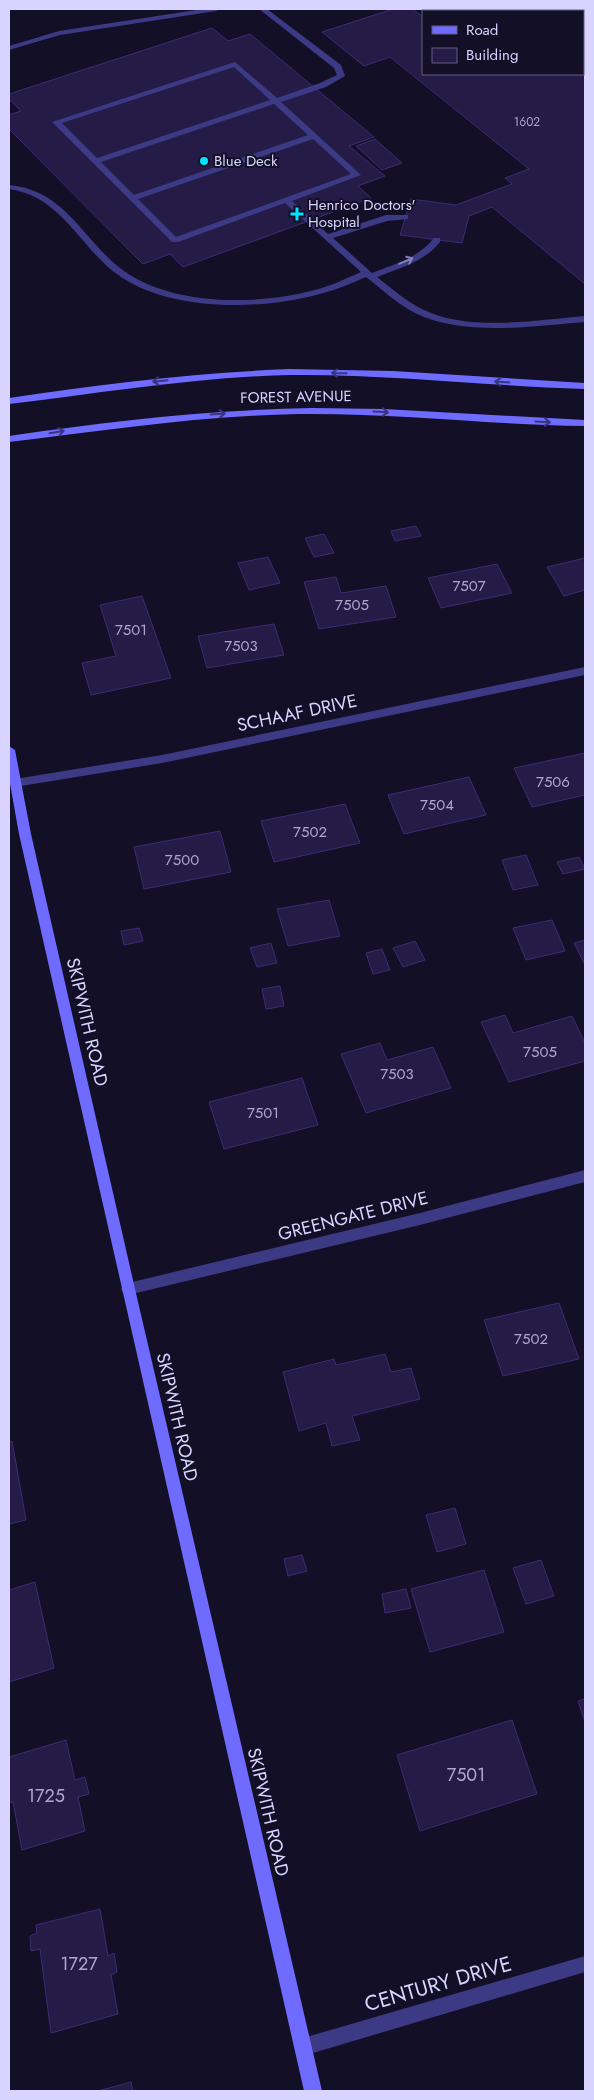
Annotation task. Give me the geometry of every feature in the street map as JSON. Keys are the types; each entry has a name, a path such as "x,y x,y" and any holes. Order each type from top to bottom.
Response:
{"main road":[{"name":"FOREST AVENUE","path":"9,401 98,388 202,377 327,372 393,374 585,386"},
{"name":"FOREST AVENUE","path":"9,439 108,424 220,414 292,411 357,411 585,423"},
{"name":"SKIPWITH ROAD","path":"9,750 128,1289 314,2091"}],"street":[{"path":"9,48 59,33 216,9"},
{"path":"95,161 323,85 341,76 338,66 263,9"},
{"path":"235,64 276,100 357,175 174,240 56,122 235,64"},
{"path":"132,198 314,136"},
{"path":"9,187 31,191 48,200 113,266 133,280 163,292 210,301 260,302 308,295 369,275 422,254 432,247 437,240"},
{"path":"286,200 369,275 407,305 428,316 447,320 498,324 585,319"},
{"path":"327,237 386,218 405,218"},
{"name":"SCHAAF DRIVE","path":"15,783 162,759 585,671"},
{"name":"GREENGATE DRIVE","path":"128,1289 420,1219 585,1176"},
{"name":"CENTURY DRIVE","path":"303,2047 585,1964"}],"building":[{"path":"393,9 412,9 422,16 422,75 584,75 584,10 488,9 585,9 585,284 492,207 469,216 462,243 400,235 411,199 456,205 512,184 505,178 529,169 390,57 364,66 322,32"},
{"name":"Blue Deck","path":"212,28 228,41 250,34 374,137 349,146 385,176 358,186 371,198 183,267 170,254 143,264 9,129 9,115 21,111 9,99 9,94"},
{"path":"375,139 402,163 382,170 356,146"},
{"path":"416,526 421,536 395,541 391,531"},
{"path":"324,534 334,553 314,557 305,538"},
{"path":"268,557 280,583 249,590 238,563"},
{"path":"585,558 585,590 564,596 547,567"},
{"path":"497,564 512,593 441,608 428,578"},
{"path":"336,577 341,593 386,586 396,617 319,629 304,582"},
{"path":"142,596 171,678 91,695 82,663 116,656 100,605"},
{"path":"274,624 284,655 207,668 198,636"},
{"path":"585,753 585,795 532,807 514,768"},
{"path":"469,777 486,815 404,834 388,795"},
{"path":"345,804 360,843 274,862 261,821"},
{"path":"220,831 231,872 144,889 134,847"},
{"path":"526,855 538,885 513,890 502,860"},
{"path":"579,857 585,869 563,874 557,862"},
{"path":"329,900 340,936 288,946 277,909"},
{"path":"552,920 565,951 526,960 513,928"},
{"path":"139,928 143,941 124,945 121,931"},
{"path":"585,940 585,965 574,943"},
{"path":"415,941 425,960 403,967 393,948"},
{"path":"271,943 277,963 257,967 250,948"},
{"path":"382,949 390,970 373,974 366,953"},
{"path":"280,986 284,1006 266,1009 262,989"},
{"path":"505,1015 513,1033 572,1016 585,1043 585,1061 509,1082 481,1022"},
{"path":"380,1043 387,1060 433,1047 451,1088 366,1113 341,1054"},
{"path":"302,1078 318,1125 224,1149 209,1102"},
{"path":"559,1303 579,1359 503,1376 484,1320"},
{"path":"385,1354 391,1372 411,1368 420,1399 352,1416 360,1440 332,1446 326,1423 299,1431 283,1372 334,1359 336,1365"},
{"path":"12,1441 26,1520 9,1524 9,1442"},
{"path":"455,1508 466,1544 437,1552 426,1515"},
{"path":"302,1555 307,1571 288,1576 284,1559"},
{"path":"541,1560 554,1596 526,1604 513,1568"},
{"path":"484,1570 504,1632 430,1652 411,1589"},
{"path":"35,1582 54,1668 9,1682 9,1590"},
{"path":"406,1589 411,1608 385,1613 382,1594"},
{"path":"585,1699 585,1722 578,1701"},
{"path":"512,1720 537,1794 420,1831 397,1755"},
{"path":"66,1740 75,1780 85,1777 89,1794 78,1797 85,1831 22,1850 13,1802 9,1803 9,1757"},
{"path":"100,1909 108,1956 114,1953 117,1972 111,1975 118,2014 51,2033 40,1949 31,1951 30,1936 37,1933 36,1925"},
{"path":"131,2082 133,2091 98,2091"}],"place":[{"name":"Blue Deck","path":"204,161"},
{"name":"Henrico Doctors' Hospital","path":"297,214"}]}
